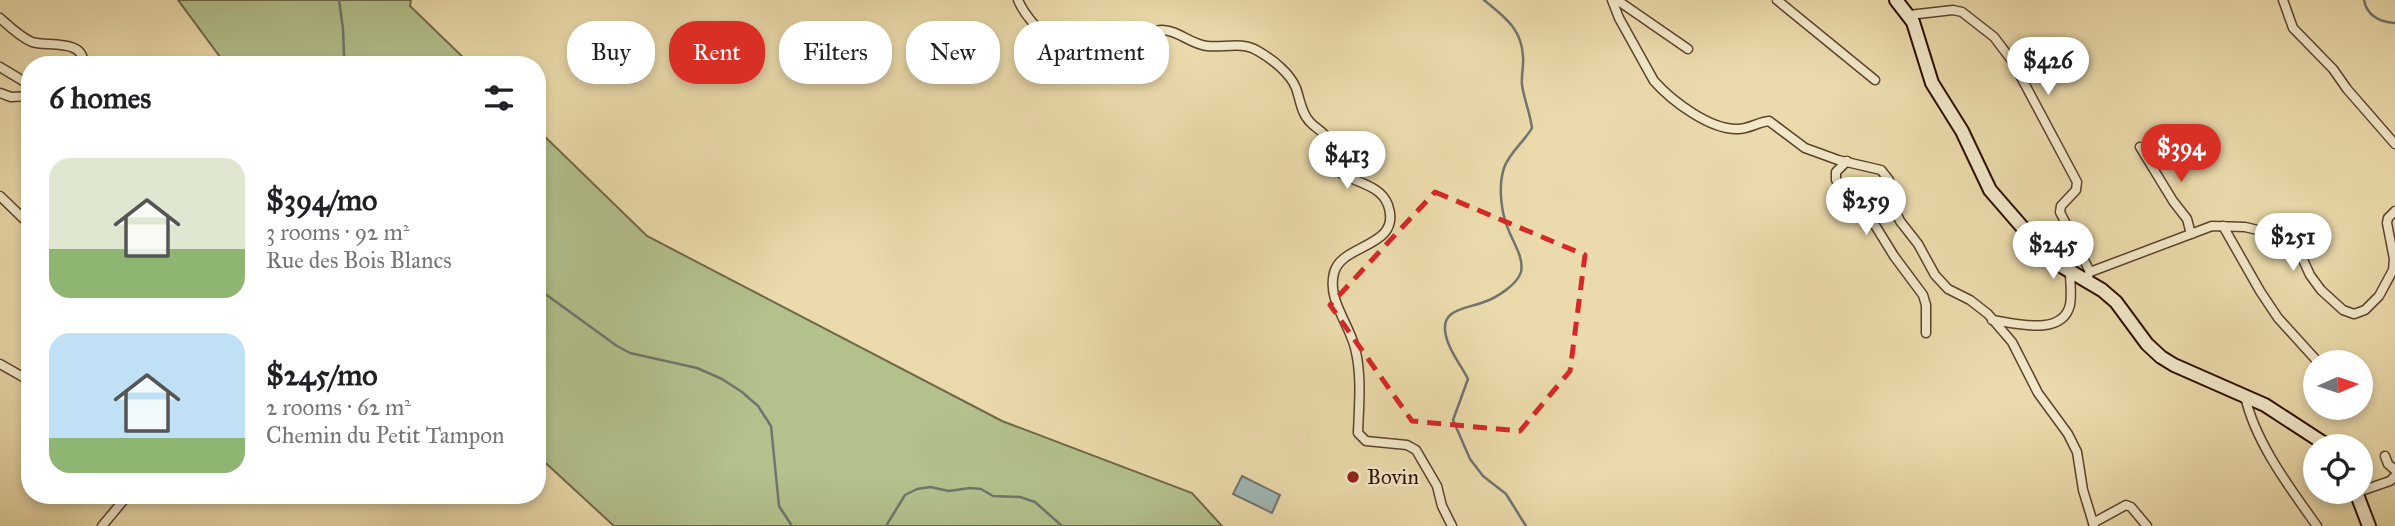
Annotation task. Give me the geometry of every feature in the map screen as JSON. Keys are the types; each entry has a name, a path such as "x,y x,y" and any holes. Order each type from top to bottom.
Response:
{"street":[{"path":"1018,0 1021,8 1047,36 1061,41 1129,40 1166,30 1206,46 1241,45 1257,50 1290,77 1310,123 1318,127 1329,142 1330,160 1334,167 1383,196 1390,215 1384,234 1372,244 1343,258 1336,265 1333,276 1335,299 1355,347 1359,393 1357,433 1366,441 1408,445 1416,450 1437,486 1442,506 1452,526"},
{"path":"1614,0 1688,49"},
{"path":"1614,0 1619,18 1654,81 1662,90 1705,120 1736,130 1769,121 1805,148 1881,170 1889,180 1894,208 1900,221 1918,244 1939,280 1948,289 1979,307 2012,342 2038,393 2068,434 2077,452 2083,490 2093,525 2126,505 2131,507 2147,526"},
{"path":"1777,0 1875,80"},
{"path":"1896,0 1909,15 1933,83 1965,138 1990,190 2042,250 2070,272 2088,276 2212,226 2255,229 2294,246 2321,290 2343,310 2354,314 2365,310 2379,296 2389,280 2394,258 2387,223 2395,211"},
{"path":"2283,0 2293,29 2333,69 2395,144"},
{"path":"1909,15 1953,10 1962,12 1994,37 2013,62 2077,182 2076,190 2061,206 2060,212 2088,276 2116,302 2147,344 2174,365 2293,421 2311,434"},
{"path":"0,18 15,32 34,43 46,42 72,48 82,56"},
{"path":"0,67 21,80"},
{"path":"0,93 11,97 21,96"},
{"path":"2140,147 2187,219 2191,234"},
{"path":"1847,161 1836,172 1836,180 1865,209 1894,256 1923,295 1926,305 1926,333"},
{"path":"0,197 21,217"},
{"path":"2223,226 2278,318 2307,350"},
{"path":"1992,320 2044,325 2059,321 2069,308 2070,272"},
{"path":"0,364 21,375"},
{"path":"2245,397 2255,428 2317,526"},
{"path":"2385,456 2388,464 2395,470"},
{"path":"2373,487 2390,481 2395,476"},
{"path":"102,526 120,504"},
{"path":"2362,504 2369,526"}],"highlighted area":[{"path":"1435,192 1585,255 1570,371 1520,431 1412,421 1330,305"}],"green space":[{"path":"178,0 411,0 410,6 462,56 219,56"},
{"path":"546,138 647,236 1002,421 1192,493 1222,526 614,526 546,463"}],"water":[{"path":"1242,476 1280,495 1272,513 1233,494"}],"waterway":[{"path":"339,0 344,56"},
{"path":"1484,0 1515,30 1522,47 1522,85 1532,128 1506,163 1501,191 1504,217 1522,267 1519,277 1511,286 1484,302 1456,311 1450,315 1445,327 1450,347 1468,379 1453,420 1470,459 1483,476 1506,494 1526,526"},
{"path":"2364,0 2375,17 2395,23"},
{"path":"546,295 630,353 697,368 722,379 758,406 771,426 779,506 792,526"},
{"path":"886,526 905,495 930,487 949,491 981,489 993,496 1020,497 1035,502 1062,526"}],"place":[{"name":"Bovin","path":"1353,477"}]}
